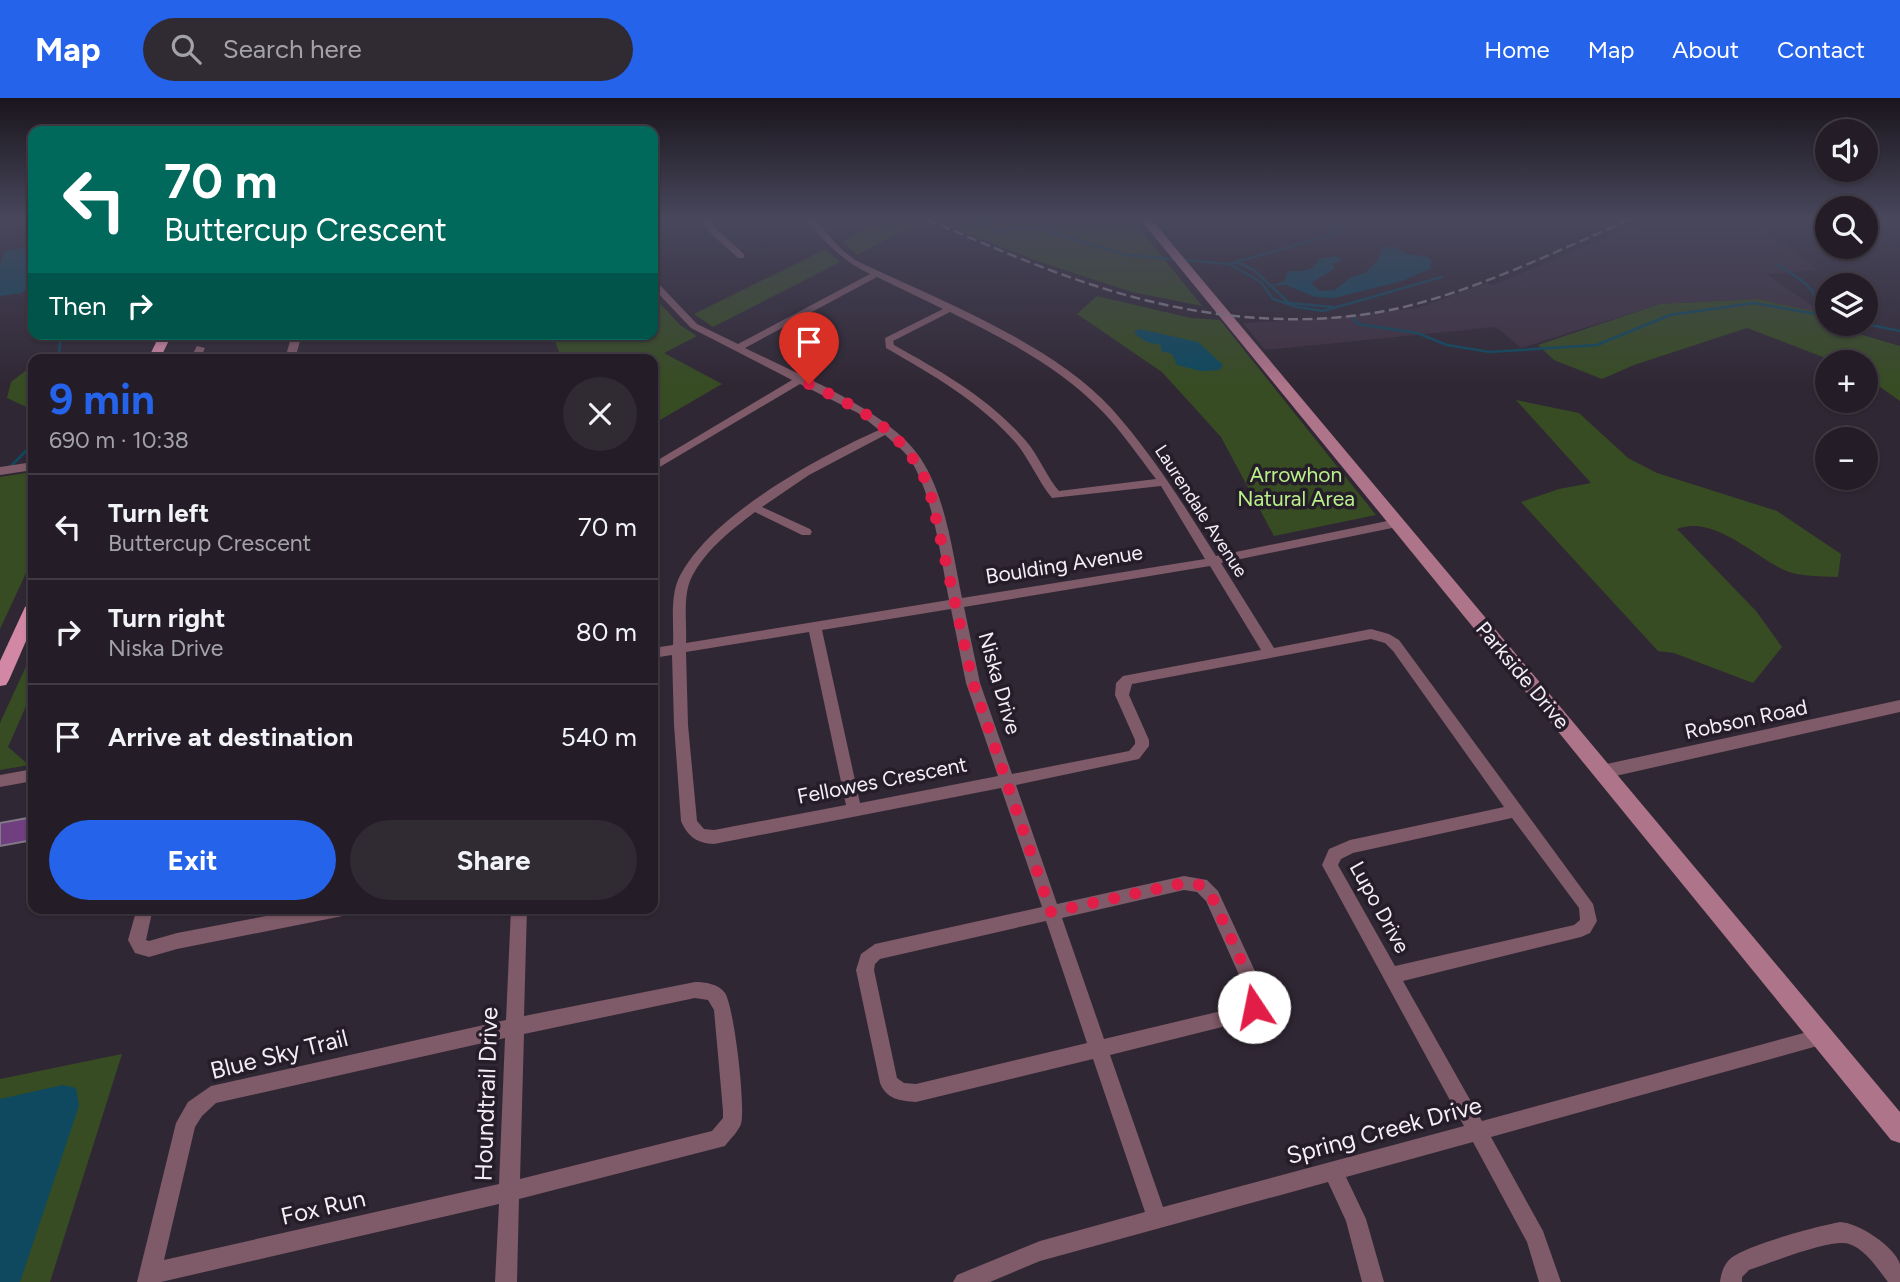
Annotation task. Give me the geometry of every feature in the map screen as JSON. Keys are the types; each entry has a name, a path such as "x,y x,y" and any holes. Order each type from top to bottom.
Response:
{"main road":[{"name":"Parkside Drive","path":"1192,275 1900,1131"},
{"path":"0,680 28,618"}],"street":[{"path":"738,348 874,275"},
{"name":"Laurendale Avenue","path":"879,275 1003,334 1069,376 1107,410 1164,482 1270,653"},
{"name":"Niska Drive","path":"658,288 694,326 862,411 887,430 916,459 929,487 973,683 1157,1219"},
{"path":"950,309 888,340 889,346 942,374 992,410 1023,444 1056,495 1164,482"},
{"path":"197,354 200,348"},
{"path":"658,465 800,379"},
{"name":"Fellowes Crescent","path":"887,430 840,450 755,508 716,538 688,572 681,595 680,721 692,829 703,837 1125,758 1139,751 1142,740 1121,689 1128,680 1371,634 1395,641 1408,665 1515,811"},
{"path":"0,465 28,461"},
{"path":"0,471 28,467"},
{"path":"755,508 806,532"},
{"name":"Boulding Avenue","path":"658,652 1213,561 1397,523"},
{"path":"815,627 854,809"},
{"name":"Robson Road","path":"1602,772 1900,706"},
{"path":"0,781 28,776"},
{"path":"1393,975 1575,932 1584,929 1589,923 1585,904 1515,811"},
{"name":"Lupo Drive","path":"1515,811 1350,847 1335,854 1331,860 1332,870 1393,975 1535,1238 1550,1282"},
{"path":"1184,883 1201,885 1212,897 1257,995 1254,1007 1246,1013 911,1094 897,1091 887,1079 865,970 871,955 883,948 1051,912 1184,883"},
{"path":"144,914 137,940 141,948 149,949 177,941 317,914"},
{"name":"Houndtrail Drive","path":"506,1282 519,914"},
{"name":"Blue Sky Trail","path":"149,1278 186,1123 195,1108 211,1095 695,989 716,994 722,1004 733,1111 732,1122 725,1133 707,1143 509,1190"},
{"name":"Spring Creek Drive","path":"964,1282 1022,1256 1822,1037"},
{"path":"1333,1171 1360,1230 1373,1282"},
{"name":"Fox Run","path":"149,1278 509,1190"},
{"path":"1731,1282 1730,1276 1743,1262 1840,1231 1874,1249 1900,1281"}],"shaded area":[{"path":"1516,275 1768,275 1815,308 1815,311 1758,299 1660,304 1521,348 1496,327 1265,350 1243,323 1418,308 1487,283 1493,285"}],"green space":[{"path":"773,275 814,275 713,327 694,314"},
{"path":"1081,275 1177,275 1202,306 1132,292"},
{"name":"Arrowhon Natural Area","path":"1097,296 1191,318 1220,320 1376,515 1274,536 1221,437 1162,372 1077,314"},
{"path":"1758,299 1815,311 1815,336 1866,336 1900,346 1900,401 1878,385 1878,350 1815,350 1815,354 1747,328 1634,365 1602,379 1554,360 1538,345 1660,304"},
{"path":"658,301 680,325 697,336 664,353 722,384 658,421 658,354 560,354 554,340 658,340"},
{"path":"28,369 28,408 7,398 11,382"},
{"path":"1516,400 1579,413 1628,458 1657,473 1777,511 1841,554 1838,577 1803,575 1784,570 1719,532 1691,526 1677,529 1756,611 1782,647 1753,683 1674,653 1658,651 1521,502 1559,489 1591,483"},
{"path":"28,473 28,569 0,629 0,477"},
{"path":"28,662 28,701 8,747 28,765 0,770 0,723"},
{"path":"122,1054 50,1282 0,1282 0,1079"}],"water":[{"path":"0,275 28,275 28,288 22,293 0,296"},
{"path":"1286,275 1324,275 1311,283 1320,291 1335,290 1351,277 1415,275 1334,298 1315,297 1286,285 1269,286 1285,281"},
{"path":"1139,329 1198,342 1223,365 1219,370 1201,371 1177,365 1172,354 1161,351 1161,345 1147,342 1135,334"},
{"path":"63,1085 76,1088 79,1106 20,1282 0,1282 0,1099"}],"building":[{"path":"28,818 28,841 0,846 0,823"}],"waterway":[{"path":"1249,275 1261,282 1273,299 1297,307 1323,311 1442,277"},
{"path":"1260,275 1289,303 1332,307"},
{"path":"1794,275 1805,283 1815,296"},
{"path":"1353,318 1358,324 1417,333 1447,345 1490,352 1597,345 1670,315 1754,303 1815,314"},
{"path":"1878,326 1900,331"},
{"path":"57,354 60,340"},
{"path":"28,383 28,386"},
{"path":"11,466 28,449"}],"railway":[{"path":"1065,275 1138,298 1178,307 1260,318 1302,319 1383,311 1423,302 1500,275"}],"route":[{"path":"809,384 880,423 916,459 929,487 942,534 973,683 1051,912 1184,883 1201,885 1212,897 1257,995 1254,1007"}]}
